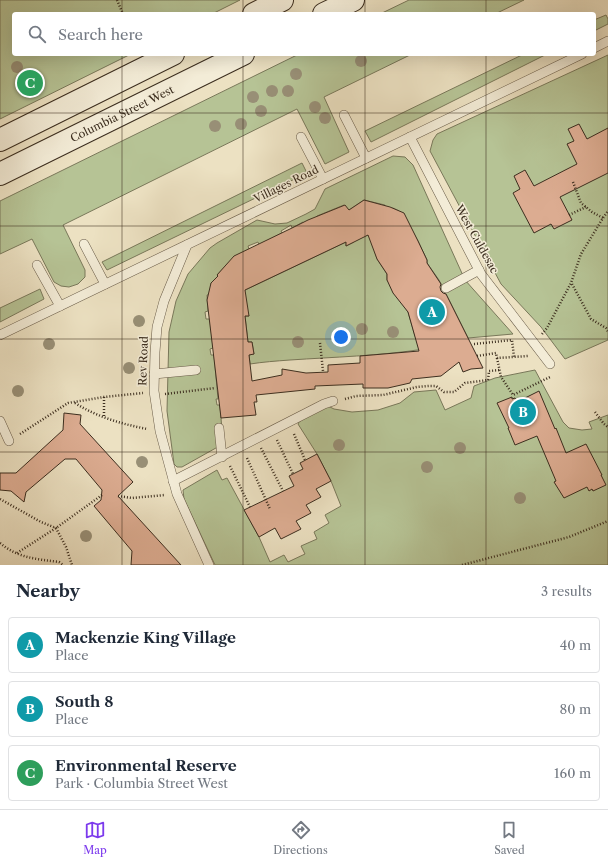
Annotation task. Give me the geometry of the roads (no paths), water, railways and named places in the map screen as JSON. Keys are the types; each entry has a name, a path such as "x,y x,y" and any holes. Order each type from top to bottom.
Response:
{"main road":[{"path":"258,12 282,0"},
{"path":"328,12 353,0"},
{"path":"0,140 169,56"},
{"name":"Columbia Street West","path":"0,174 239,56"}],"lane":[{"path":"596,47 608,41"},
{"name":"Villages Road","path":"0,335 578,56"},
{"path":"344,115 366,158"},
{"path":"301,137 324,179"},
{"name":"West Culdesac","path":"410,137 481,274 550,364"},
{"path":"84,244 105,284"},
{"name":"Rev Road","path":"187,245 164,301 157,327 154,393 160,432 177,494 209,565"},
{"path":"37,265 60,306"},
{"path":"446,288 479,270"},
{"path":"154,374 196,370"},
{"path":"174,481 324,404 333,401"},
{"path":"0,421 9,441"},
{"path":"219,428 223,456"}],"place":[{"name":"Environmental Reserve","path":"30,83"},
{"name":"Mackenzie King Village","path":"432,312"},
{"name":"South 8","path":"523,412"}]}
